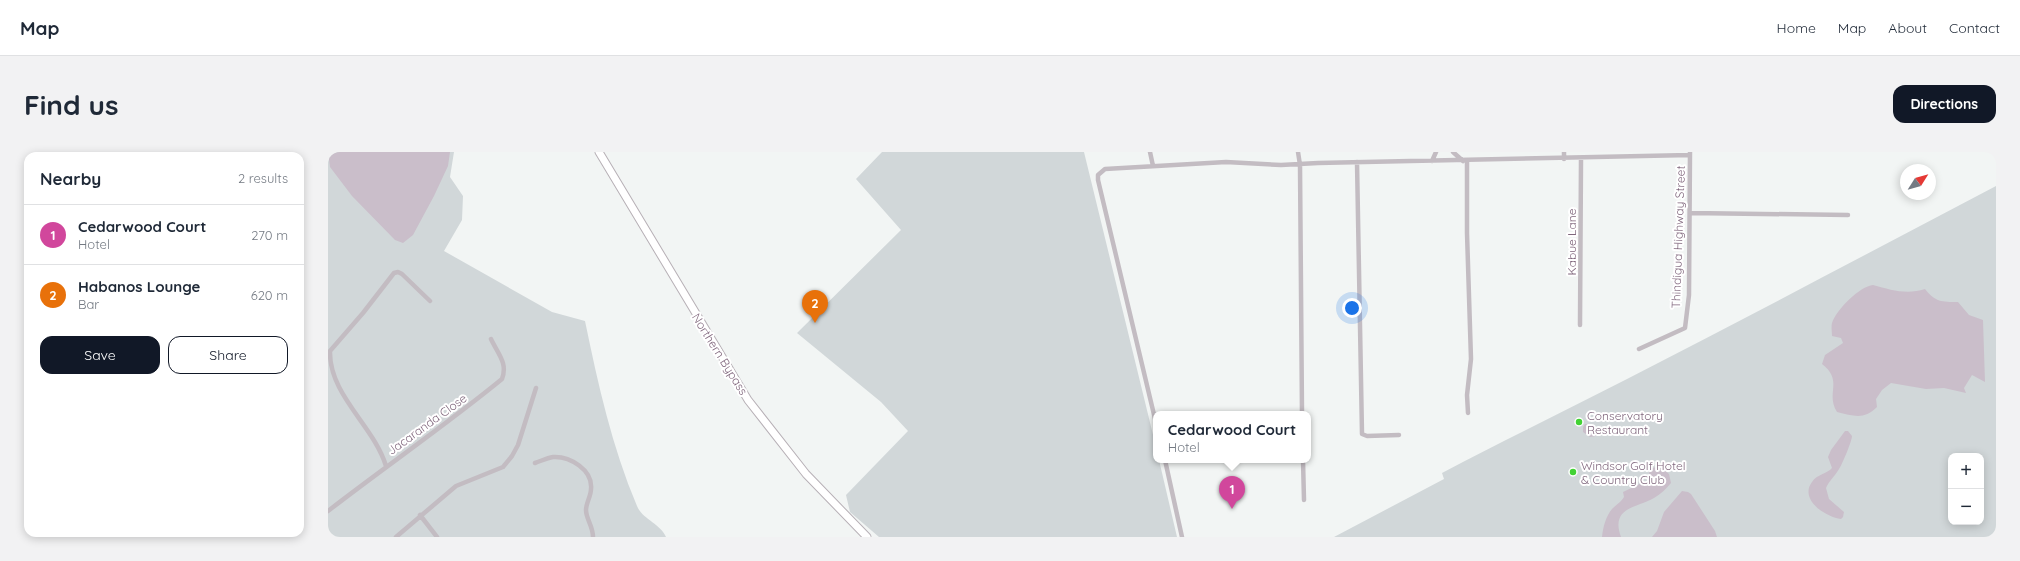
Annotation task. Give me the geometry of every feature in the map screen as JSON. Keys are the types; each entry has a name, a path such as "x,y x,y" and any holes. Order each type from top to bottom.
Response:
{"main road":[{"name":"Northern Bypass","path":"599,152 748,400 806,474 867,537"}],"street":[{"path":"1150,152 1153,166"},
{"path":"1298,152 1300,165 1302,411"},
{"path":"1432,161 1436,152"},
{"path":"1453,152 1465,161"},
{"path":"1564,152 1564,159"},
{"path":"1153,411 1098,180 1098,175 1105,169 1226,162 1300,165 1357,162 1581,159 1690,154"},
{"name":"Thindigua Highway Street","path":"1638,349 1673,332 1683,330 1686,323 1689,295 1691,213 1690,154"},
{"name":"Kabue Lane","path":"1580,325 1581,159"},
{"path":"1465,161 1471,359 1466,395 1468,413"},
{"path":"1357,162 1362,434 1367,436 1399,435"},
{"path":"1691,213 1848,215"},
{"path":"386,466 376,446 342,391 330,365 330,351 363,314 394,272 402,274 430,301"},
{"name":"Jacaranda Close","path":"328,511 386,466 457,416 502,379 505,370 504,364 490,339"},
{"path":"396,537 420,515 456,486 503,467 512,456 518,445 536,388"},
{"path":"535,463 552,457 567,459 585,470 590,479 592,489 585,511 593,528 593,537"},
{"path":"1166,463 1182,537"},
{"path":"1303,463 1304,500"},
{"path":"420,515 438,537"}],"shaded area":[{"path":"328,152 454,152 450,177 463,196 462,220 444,251 552,312 585,321 606,415 628,484 639,511 660,528 666,537 328,537"},
{"path":"328,152 450,152 448,166 434,196 413,235 403,243 395,240 352,196 330,167"},
{"path":"882,152 1084,152 1153,435 1153,463 1160,463 1177,537 879,537 850,512 846,495 908,431 881,402 797,333 901,230 856,179"},
{"path":"1996,186 1996,537 1334,537 1444,479 1442,473 1767,306"},
{"path":"1873,285 1905,292 1925,289 1932,297 1936,299 1948,302 1958,302 1969,315 1983,320 1985,382 1972,375 1964,388 1966,393 1944,388 1926,389 1891,383 1882,390 1876,399 1877,407 1868,414 1854,416 1837,412 1833,399 1832,376 1822,364 1825,355 1843,343 1841,338 1832,336 1832,323 1838,312 1855,294 1868,286"},
{"path":"1585,424 1590,424 1597,429 1596,436 1590,437 1583,432 1583,427"},
{"path":"1845,431 1848,431 1852,436 1847,453 1837,472 1826,488 1829,499 1844,512 1841,519 1835,518 1821,511 1811,501 1809,488 1814,479 1832,468 1828,457 1831,450"},
{"path":"1656,467 1662,468 1669,474 1671,483 1657,496 1627,510 1622,514 1619,520 1621,537 1602,537 1606,518 1612,509 1624,497 1623,492 1648,480 1650,469"},
{"path":"1682,491 1691,494 1715,531 1717,537 1652,537 1657,531 1664,512"}],"place":[{"name":"Habanos Lounge","path":"815,323"},
{"name":"Conservatory Restaurant","path":"1579,422"},
{"name":"Windsor Golf Hotel & Country Club","path":"1573,472"},
{"name":"Cedarwood Court","path":"1232,509"}]}
